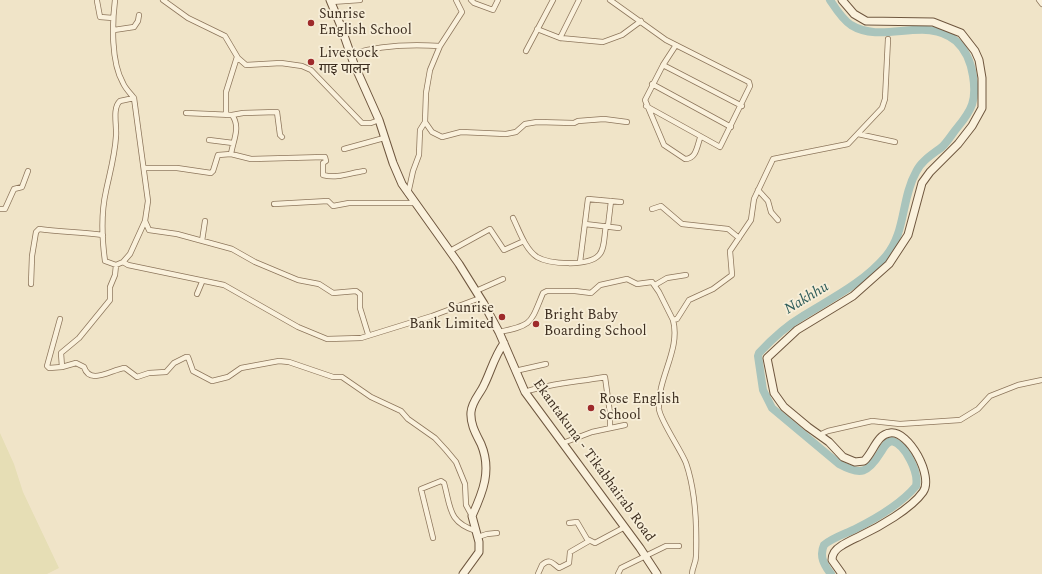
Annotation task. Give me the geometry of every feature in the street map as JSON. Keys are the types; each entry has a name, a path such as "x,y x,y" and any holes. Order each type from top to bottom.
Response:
{"street":[{"path":"115,0 113,18 116,66 122,82 134,98 148,192 145,222 130,254 123,262 116,264 104,261 103,235 106,191 115,151 117,125 115,107 120,101 134,98"},
{"path":"163,0 188,18 225,36 237,57 246,65 281,63 306,67 311,70 362,123 371,123 379,120"},
{"path":"330,1 360,0"},
{"path":"408,194 413,171 419,155 420,130 425,122 426,93 430,70 440,46 462,12 456,0"},
{"path":"471,0 474,3 493,10 498,0"},
{"path":"526,51 553,0"},
{"path":"560,38 579,0"},
{"path":"610,0 666,40 749,82 750,90 720,147 700,138 646,106"},
{"path":"842,0 854,14 866,21 933,22 961,33 975,51 979,60 983,99 982,108 972,126 958,144 930,172 922,183 908,235 889,264 853,296 797,330 768,358 774,393 778,400 798,420 829,442 843,457 859,463 868,458 882,437 889,432 902,436 909,443 924,469 926,484 924,491 914,501 882,524 841,546 834,552 832,560 842,574"},
{"path":"1039,0 1042,4"},
{"path":"97,1 100,17 113,18"},
{"name":"Ekantakuna - Tikabhairab Road","path":"330,1 379,120 392,163 408,194 450,251 476,291 499,332 525,392 626,528 657,574"},
{"path":"114,30 134,27 138,21 139,15"},
{"path":"537,30 560,38 603,42 622,35 641,21"},
{"path":"673,320 677,318 689,300 713,289 732,275 730,251 751,220 754,199 773,159 841,146 853,141 884,104 888,39"},
{"path":"676,45 652,84 645,100 646,106 664,145 685,159 694,156 700,138"},
{"path":"351,54 371,48 393,46 440,46"},
{"path":"226,115 226,92 237,57"},
{"path":"663,64 742,106"},
{"path":"652,84 730,127"},
{"path":"186,113 232,115 243,113 277,112 280,135 282,137"},
{"path":"231,154 237,124 232,115"},
{"path":"425,122 432,132 442,137 461,132 506,134 516,132 525,124 537,122 574,123 578,121 604,119 627,122"},
{"path":"858,134 895,142"},
{"path":"344,149 384,138"},
{"path":"209,140 233,142"},
{"path":"144,168 177,168 211,173 218,155 231,154 251,159 325,157 326,161 323,163 323,175 335,177 364,171"},
{"path":"0,209 6,209 14,189 22,188 28,171"},
{"path":"758,190 768,200 771,212 778,220"},
{"path":"580,262 588,199 621,202"},
{"path":"274,204 328,201 333,206 349,203 415,203"},
{"path":"512,218 524,242 536,256 549,262 588,262 598,257 601,251 607,226 610,201"},
{"path":"652,209 662,206 682,224 728,229 739,238"},
{"path":"202,241 205,221"},
{"path":"145,222 148,230 177,234 232,249 255,262 298,280 319,284 333,292 356,291 360,294 360,308 368,334"},
{"path":"585,224 619,228"},
{"path":"31,284 32,251 36,232 39,229 57,232 67,231 103,235"},
{"path":"450,251 490,229 504,250 524,242"},
{"path":"123,262 128,265 202,282 224,285 298,327 327,339 361,338 368,334 432,316 480,298"},
{"path":"62,367 61,353 79,338 110,300 110,287 116,275 116,264"},
{"path":"654,285 667,278 686,275"},
{"path":"476,291 503,279"},
{"path":"499,332 520,328 532,319 543,293 547,291 575,291 591,293 600,285 627,279 637,284 652,282 673,320 675,337 664,376 659,410 686,464 691,483 695,511 696,555 692,574"},
{"path":"197,294 202,282"},
{"path":"60,319 47,366 49,368 62,367 76,363 84,367 86,372 91,376 101,376 125,368 137,377 166,372 174,363 188,357 193,371 212,381 228,377 241,368 279,361 296,364 333,377 342,377 371,397 401,411 408,419 435,438 446,450 456,462 465,484 466,505 472,516 477,534 479,552 463,574"},
{"path":"472,516 484,490 487,469 486,457 474,430 471,413 473,403 484,386 496,354 504,344"},
{"path":"515,371 546,364"},
{"path":"525,392 558,383 581,382 605,377 610,413 610,428"},
{"path":"819,435 828,431 872,421 900,424 960,420 978,409 990,396 1018,385 1042,380"},
{"path":"563,443 579,436 625,425"},
{"path":"434,538 421,489 441,481 444,483 455,520 463,527 477,534 497,533"},
{"path":"569,524 577,522 589,541"},
{"path":"538,574 542,565 549,561 553,561 559,568 569,563 570,552 589,541 599,542 626,528"},
{"path":"618,574 621,568 666,546 679,546"}],"shaded area":[{"path":"0,433 14,464 23,492 59,568 47,574 0,574"}],"waterway":[{"name":"Nakhhu","path":"830,0 839,14 848,23 863,30 877,32 931,30 944,34 956,41 963,48 971,66 974,84 974,98 970,110 944,145 924,161 918,168 911,182 897,237 886,256 877,266 857,282 785,328 759,353 758,356 763,390 772,408 839,464 859,471 868,468 885,445 892,441 902,448 907,454 913,467 916,486 910,493 871,521 835,538 824,545 822,557 831,574"}],"place":[{"name":"Sunrise English School","path":"311,23"},
{"name":"Livestock गाइ पालन","path":"311,62"},
{"name":"Sunrise Bank Limited","path":"502,317"},
{"name":"Bright Baby Boarding School","path":"536,324"},
{"name":"Rose English School","path":"591,408"}]}
